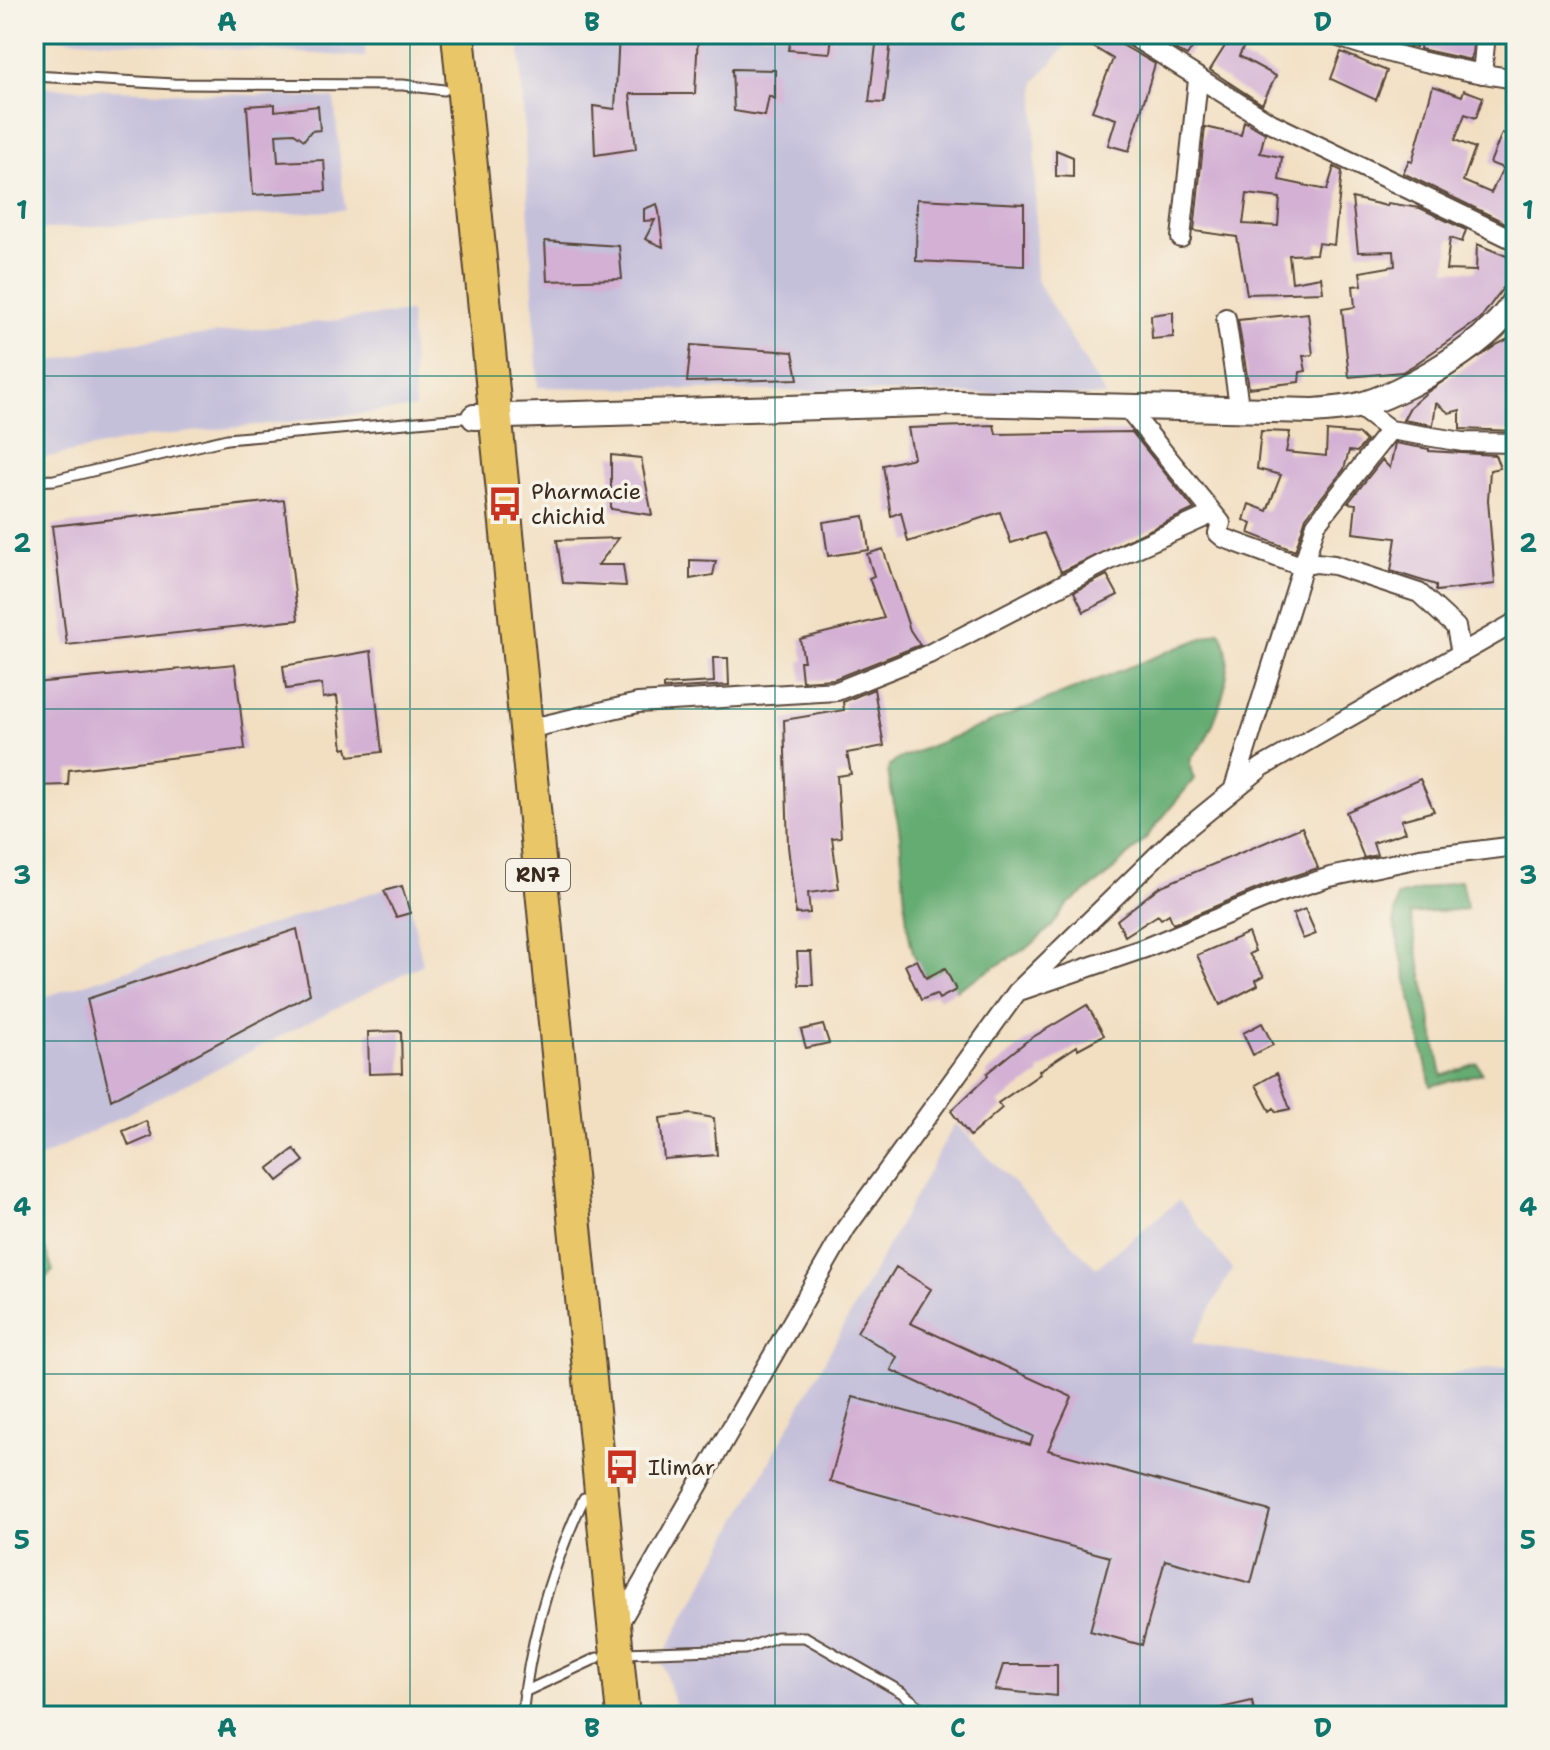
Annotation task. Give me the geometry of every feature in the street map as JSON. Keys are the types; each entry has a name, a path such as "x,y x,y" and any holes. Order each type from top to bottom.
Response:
{"highway":[{"name":"RN7","path":"438,34 524,730 609,1648 602,1716"},
{"name":"RN7","path":"458,34 485,416 584,1498 623,1716"}],"street":[{"path":"1129,34 1269,122 1516,241"},
{"path":"1330,34 1375,50 1516,79"},
{"path":"1482,74 1486,34"},
{"path":"1181,238 1198,80"},
{"path":"485,416 957,403 1125,405 1240,412 1313,411 1358,406 1466,351 1492,330 1516,296"},
{"path":"1226,318 1240,412"},
{"path":"1492,330 1516,322"},
{"path":"1125,405 1221,523 1218,533 1224,538 1301,566 1316,563 1345,568 1419,593 1456,627 1461,654"},
{"path":"1358,406 1390,430 1463,442 1516,443"},
{"path":"1234,788 1316,524 1390,430"},
{"path":"524,730 638,703 837,691 929,654 1110,560 1212,514"},
{"path":"609,1648 846,1228 1017,992 1176,837 1262,767 1516,622"},
{"path":"1017,992 1145,948 1276,894 1330,877 1420,858 1516,846"}],"lane":[{"path":"34,76 174,84 403,85 444,90"},
{"path":"34,481 227,439 485,416"},
{"path":"522,1716 531,1653 556,1563 584,1498"},
{"path":"524,1692 609,1648 745,1649 776,1637 805,1637 901,1692 931,1716"}],"shaded area":[{"path":"34,34 365,34 365,57 34,37"},
{"path":"519,34 1076,34 1035,82 1036,280 1106,396 538,387"},
{"path":"34,87 334,98 345,210 34,230"},
{"path":"410,312 415,408 146,437 34,460 34,366 121,344"},
{"path":"405,882 423,964 34,1161 34,1000"},
{"path":"955,1123 1096,1268 1179,1200 1232,1269 1192,1343 1408,1380 1516,1365 1516,1716 678,1716 661,1660"}],"green space":[{"path":"1220,631 1227,656 1226,684 1207,737 1191,759 1194,779 1145,839 1105,878 1068,904 1052,926 1030,946 956,990 926,976 916,960 907,924 901,844 888,768 898,759"},
{"path":"1461,880 1467,909 1410,914 1442,1076 1477,1063 1482,1073 1431,1086 1394,923 1397,896"},
{"path":"34,1218 53,1271 34,1288"}],"building":[{"path":"619,34 698,34 695,94 630,94 636,149 595,155 593,106 615,109"},
{"path":"791,34 832,34 830,53 789,50"},
{"path":"1072,34 1103,34 1155,64 1129,151 1108,145 1116,119 1092,111 1113,59"},
{"path":"1163,34 1201,34 1187,56 1160,40"},
{"path":"1203,34 1250,34 1239,56 1276,76 1262,104 1210,70 1225,46"},
{"path":"1368,34 1417,34 1416,47 1402,44"},
{"path":"1449,36 1474,38 1471,60 1420,49 1421,40 1448,43"},
{"path":"877,37 891,39 884,103 869,102"},
{"path":"1341,52 1387,71 1376,100 1331,79"},
{"path":"732,69 775,70 775,99 769,96 765,116 734,111"},
{"path":"1433,86 1462,96 1464,90 1483,97 1476,118 1465,114 1455,140 1475,148 1463,181 1491,193 1503,168 1490,163 1502,133 1516,138 1516,228 1403,173 1409,160 1412,162"},
{"path":"275,104 275,111 318,106 320,130 311,131 304,140 294,133 276,134 278,162 324,160 326,191 253,195 247,106"},
{"path":"1244,121 1265,133 1260,153 1282,157 1279,180 1327,190 1334,167 1342,171 1334,245 1318,243 1316,254 1289,255 1292,282 1321,277 1323,292 1247,294 1237,237 1194,231 1205,127 1241,135","holes":["1247,194 1280,198 1278,226 1243,224"]},
{"path":"1056,150 1073,157 1073,177 1056,176"},
{"path":"1352,198 1387,206 1388,203 1420,208 1466,230 1462,242 1450,238 1446,270 1476,271 1477,244 1516,260 1513,282 1503,288 1480,319 1402,372 1349,377 1342,309 1355,307 1353,286 1362,285 1360,272 1395,266 1394,251 1358,252"},
{"path":"917,199 1024,204 1024,266 916,261"},
{"path":"657,204 663,247 645,239 655,220 644,221 644,209"},
{"path":"545,241 619,246 622,279 547,281"},
{"path":"1173,312 1173,337 1152,339 1151,315"},
{"path":"1308,313 1313,355 1303,356 1306,371 1300,372 1299,382 1249,388 1238,320"},
{"path":"1516,335 1516,431 1460,429 1460,410 1449,413 1436,403 1433,425 1403,420 1410,407 1426,393"},
{"path":"691,345 793,352 798,379 687,382"},
{"path":"994,425 996,434 1132,432 1194,509 1061,572 1044,533 1011,543 1000,512 908,542 901,512 891,516 883,465 914,458 908,428"},
{"path":"1261,431 1290,432 1286,452 1326,456 1327,431 1359,434 1366,441 1357,452 1349,451 1344,469 1306,517 1295,551 1249,533 1252,524 1244,520 1249,504 1267,511 1281,475 1257,469"},
{"path":"1395,443 1429,451 1495,455 1500,468 1490,470 1488,500 1495,584 1436,591 1436,585 1391,571 1396,538 1353,533 1356,504 1348,503 1382,460 1390,468"},
{"path":"611,455 641,458 652,515 611,509"},
{"path":"284,500 298,620 67,645 52,526"},
{"path":"864,516 869,550 828,556 823,522"},
{"path":"619,538 598,565 623,565 626,586 563,583 557,540"},
{"path":"883,549 910,630 920,645 834,679 802,681 800,661 804,661 800,639 884,618 869,578 874,576 867,554"},
{"path":"690,560 716,561 713,575 690,579"},
{"path":"1107,575 1118,595 1084,612 1074,592"},
{"path":"371,651 382,752 349,756 347,748 343,749 337,696 323,698 322,684 286,689 283,666"},
{"path":"713,658 728,658 729,685 663,689 663,685 714,682"},
{"path":"235,664 245,749 69,770 68,785 34,786 34,683"},
{"path":"874,689 884,746 847,753 851,774 837,776 841,837 832,838 839,889 808,893 810,913 796,914 788,846 784,720 844,710 843,702"},
{"path":"1420,779 1434,811 1401,820 1406,832 1373,843 1377,855 1364,858 1346,812"},
{"path":"1302,827 1318,868 1271,883 1173,924 1169,914 1161,919 1158,915 1125,936 1117,920 1159,887"},
{"path":"402,886 410,913 396,917 384,891"},
{"path":"1305,909 1316,934 1303,939 1293,914"},
{"path":"297,929 310,994 111,1100 87,999"},
{"path":"1248,933 1255,951 1249,954 1264,976 1256,980 1258,985 1220,1005 1197,955"},
{"path":"797,952 811,952 813,985 799,985"},
{"path":"917,960 926,978 945,968 956,990 939,999 936,994 921,1000 905,965"},
{"path":"1087,1005 1104,1035 1078,1049 1077,1046 1039,1071 1040,1074 998,1103 1002,1108 970,1136 951,1111 988,1076 987,1073 1028,1040"},
{"path":"1262,1023 1273,1045 1253,1055 1243,1033"},
{"path":"823,1025 829,1043 806,1048 801,1030"},
{"path":"401,1031 402,1073 369,1074 368,1032"},
{"path":"1277,1073 1290,1109 1276,1112 1274,1108 1270,1111 1256,1085"},
{"path":"691,1114 714,1118 717,1155 664,1159 660,1118"},
{"path":"146,1121 152,1136 129,1146 123,1131"},
{"path":"294,1149 304,1161 278,1181 268,1169"},
{"path":"896,1267 931,1289 910,1323 1072,1397 1048,1450 1270,1511 1251,1583 1165,1560 1142,1645 1090,1631 1110,1557 830,1481 853,1397 1030,1445 1033,1436 891,1370 897,1357 857,1332"},
{"path":"1003,1665 1057,1665 1057,1696 995,1690"},
{"path":"1252,1701 1255,1716 1212,1716 1212,1710"}],"place":[{"name":"Pharmacie chichid","path":"505,504"},
{"name":"Ilimar","path":"622,1467"}]}
